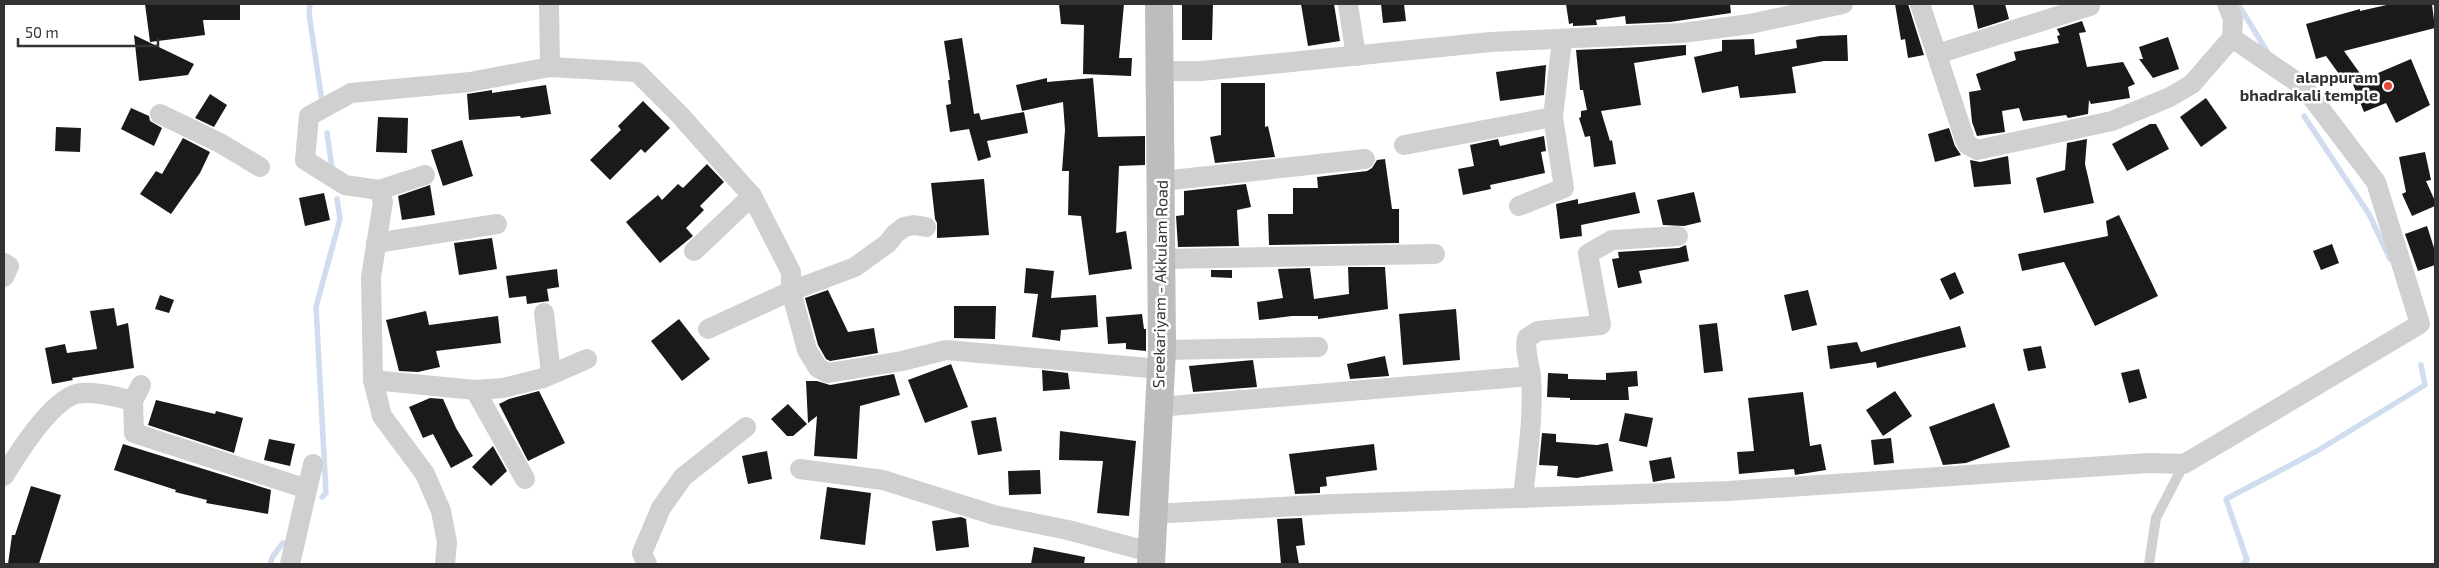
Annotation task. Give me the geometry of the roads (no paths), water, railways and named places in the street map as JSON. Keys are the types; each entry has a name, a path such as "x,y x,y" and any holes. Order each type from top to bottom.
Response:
{"main road":[{"name":"Sreekariyam - Akkulam Road","path":"1150,558 1161,360 1162,181 1159,4"}],"street":[{"path":"550,4 550,67"},
{"path":"1348,4 1356,56"},
{"path":"1161,71 1201,71 1491,42 1682,33 1750,24 1843,4"},
{"path":"1920,4 1965,140 1973,148 1982,150 2112,121 2170,97 2192,84 2232,38 2233,19 2227,4"},
{"path":"1937,54 2090,6 2089,4"},
{"path":"1152,514 1334,504 1728,491 2148,463 2184,464 2430,322 2376,182 2303,86 2232,38"},
{"path":"1519,206 1564,188 1553,117 1562,40"},
{"path":"425,175 379,190 345,185 305,160 309,116 351,93 470,82 550,67 637,72 679,114 752,196 791,272 791,291 807,350 814,364 828,372 902,361 946,350 1161,360 1318,347"},
{"path":"160,114 220,143 260,167"},
{"path":"1404,145 1553,117"},
{"path":"1162,181 1365,159"},
{"path":"379,190 383,202 371,277 373,380 382,416 425,474 441,511 447,542 445,564"},
{"path":"694,251 752,196"},
{"path":"376,243 497,224"},
{"path":"708,329 791,291 855,267 888,243 904,227 914,224 926,227"},
{"path":"1523,498 1530,419 1531,376 1526,346 1530,334 1538,331 1601,325 1588,254 1612,240 1678,236"},
{"path":"1161,259 1435,254"},
{"path":"4,264 9,266 4,277"},
{"path":"544,313 551,374"},
{"path":"373,380 475,390 503,388 551,374 587,360"},
{"path":"1158,407 1531,376"},
{"path":"475,390 525,479"},
{"path":"4,476 40,422 56,406 77,394 109,395 137,393 134,433 308,489"},
{"path":"647,564 642,553 661,508 683,477 746,427"},
{"path":"290,564 313,464"},
{"path":"800,469 884,480 994,515 1068,530 1150,558"}],"lane":[{"path":"2149,564 2156,518 2184,464"}],"waterway":[{"path":"310,4 309,13 322,102"},
{"path":"2238,4 2268,53"},
{"path":"2304,116 2369,214 2390,259"},
{"path":"327,133 332,168"},
{"path":"322,497 326,493 316,307 340,219 337,199"},
{"path":"2243,564 2247,560 2226,499 2317,451 2425,385 2421,365"},
{"path":"270,564 273,556 283,543"}],"place":[{"name":"alappuram bhadrakali temple","path":"2388,86"}]}
